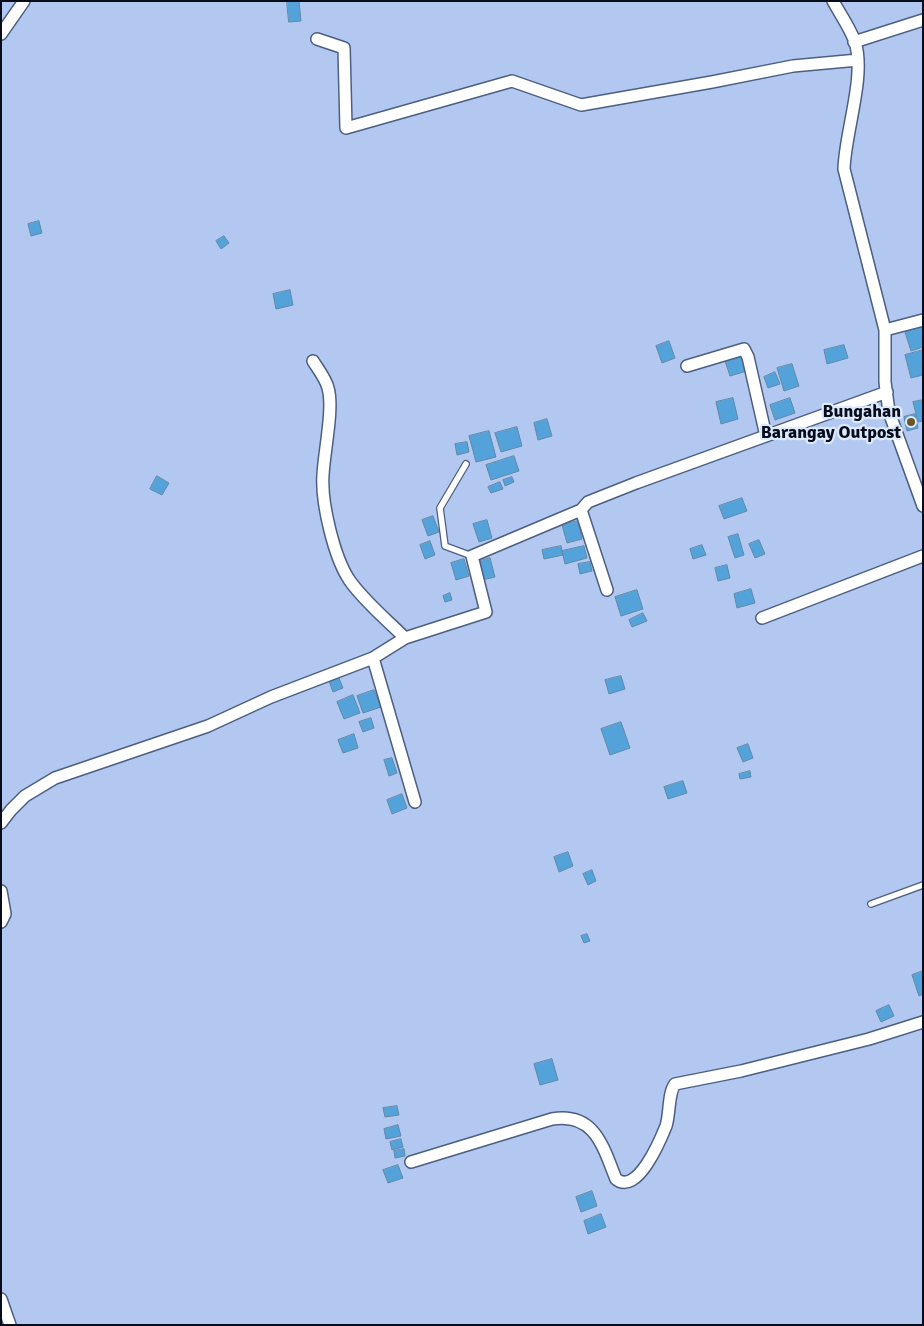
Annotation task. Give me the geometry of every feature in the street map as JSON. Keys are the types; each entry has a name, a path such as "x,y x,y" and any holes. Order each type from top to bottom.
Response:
{"street":[{"path":"1,34 24,1"},
{"path":"833,1 854,42 858,60 844,169 885,330 889,412 923,506"},
{"path":"854,42 923,20"},
{"path":"317,39 344,48 346,128 512,82 581,105 793,66 858,60"},
{"path":"885,330 923,320"},
{"path":"687,366 744,349 748,357 766,436"},
{"path":"313,361 328,387 330,406 323,485 328,522 339,559 349,580 405,638"},
{"path":"1,823 10,810 25,796 55,778 208,726 287,691 373,658 405,638 486,612 472,556 581,510 588,502 887,392"},
{"path":"581,510 607,590"},
{"path":"762,618 923,556"},
{"path":"373,658 415,802"},
{"path":"1,891 5,914 1,922"},
{"path":"411,1162 563,1117 592,1128 600,1138 616,1179 619,1182 627,1183 642,1171 655,1150 666,1126 672,1090 675,1084 741,1071 860,1041 923,1022"},
{"path":"1,1299 10,1325"}],"lane":[{"path":"466,464 440,508 445,546 472,556"},
{"path":"872,904 923,885"}],"building":[{"path":"287,1 299,1 301,21 289,22"},
{"path":"39,221 42,233 31,236 28,224"},
{"path":"224,236 229,243 221,249 216,241"},
{"path":"290,290 293,305 276,309 273,294"},
{"path":"923,324 923,347 911,351 904,329"},
{"path":"669,341 675,358 662,363 656,346"},
{"path":"844,345 848,358 827,364 824,350"},
{"path":"923,350 923,375 911,378 905,355"},
{"path":"742,356 747,371 730,376 725,361"},
{"path":"792,364 799,386 784,391 777,368"},
{"path":"775,372 780,384 768,388 764,377"},
{"path":"733,398 738,419 721,424 716,402"},
{"path":"790,398 795,413 775,420 770,405"},
{"path":"923,400 923,421 918,422 913,402"},
{"name":"Bungahan Barangay Outpost","path":"915,414 918,428 907,431 904,417"},
{"path":"547,419 552,436 538,440 534,423"},
{"path":"517,427 522,446 501,452 495,433"},
{"path":"489,431 496,457 476,462 469,436"},
{"path":"467,442 469,452 457,455 455,444"},
{"path":"514,456 519,471 491,480 486,465"},
{"path":"157,476 169,483 162,495 150,489"},
{"path":"512,477 514,482 505,486 503,480"},
{"path":"500,482 503,489 491,493 488,487"},
{"path":"742,498 747,511 724,519 719,506"},
{"path":"433,516 439,532 428,536 422,520"},
{"path":"487,520 492,538 479,542 473,524"},
{"path":"578,521 582,539 567,543 562,525"},
{"path":"738,534 744,555 735,558 728,537"},
{"path":"759,540 765,554 755,558 749,544"},
{"path":"430,541 435,555 425,559 420,545"},
{"path":"702,545 706,555 693,559 690,549"},
{"path":"561,546 563,555 544,559 542,550"},
{"path":"584,546 587,558 565,564 562,551"},
{"path":"490,558 495,577 482,580 477,562"},
{"path":"464,559 469,576 456,580 451,563"},
{"path":"590,562 592,571 580,574 578,564"},
{"path":"727,565 730,578 718,581 715,568"},
{"path":"751,589 755,603 737,608 734,594"},
{"path":"637,590 643,609 621,616 615,597"},
{"path":"450,593 452,600 445,602 443,596"},
{"path":"643,613 647,621 632,627 629,620"},
{"path":"621,676 625,689 609,694 605,680"},
{"path":"339,678 343,688 333,692 329,681"},
{"path":"374,690 381,707 363,713 357,696"},
{"path":"353,695 360,713 344,719 337,702"},
{"path":"371,718 374,728 363,732 359,722"},
{"path":"621,722 630,748 610,755 601,729"},
{"path":"354,734 358,748 343,753 338,740"},
{"path":"748,744 753,758 743,762 737,748"},
{"path":"392,758 397,773 389,776 384,760"},
{"path":"750,771 751,777 740,779 739,774"},
{"path":"683,781 687,793 668,799 664,787"},
{"path":"402,794 407,808 392,814 387,800"},
{"path":"568,852 573,866 559,872 554,857"},
{"path":"592,870 596,881 588,885 583,874"},
{"path":"587,934 590,941 584,943 581,936"},
{"path":"923,971 923,994 919,996 912,975"},
{"path":"889,1005 894,1016 881,1022 876,1011"},
{"path":"552,1059 558,1080 540,1085 534,1064"},
{"path":"397,1106 399,1115 385,1117 383,1108"},
{"path":"398,1125 401,1136 386,1139 384,1129"},
{"path":"401,1139 403,1147 392,1150 390,1142"},
{"path":"404,1149 405,1156 395,1158 394,1151"},
{"path":"398,1165 403,1178 388,1183 383,1170"},
{"path":"592,1191 597,1206 581,1212 576,1197"},
{"path":"601,1214 606,1227 588,1234 584,1221"}],"place":[{"name":"Bungahan Barangay Outpost","path":"911,422"}]}
